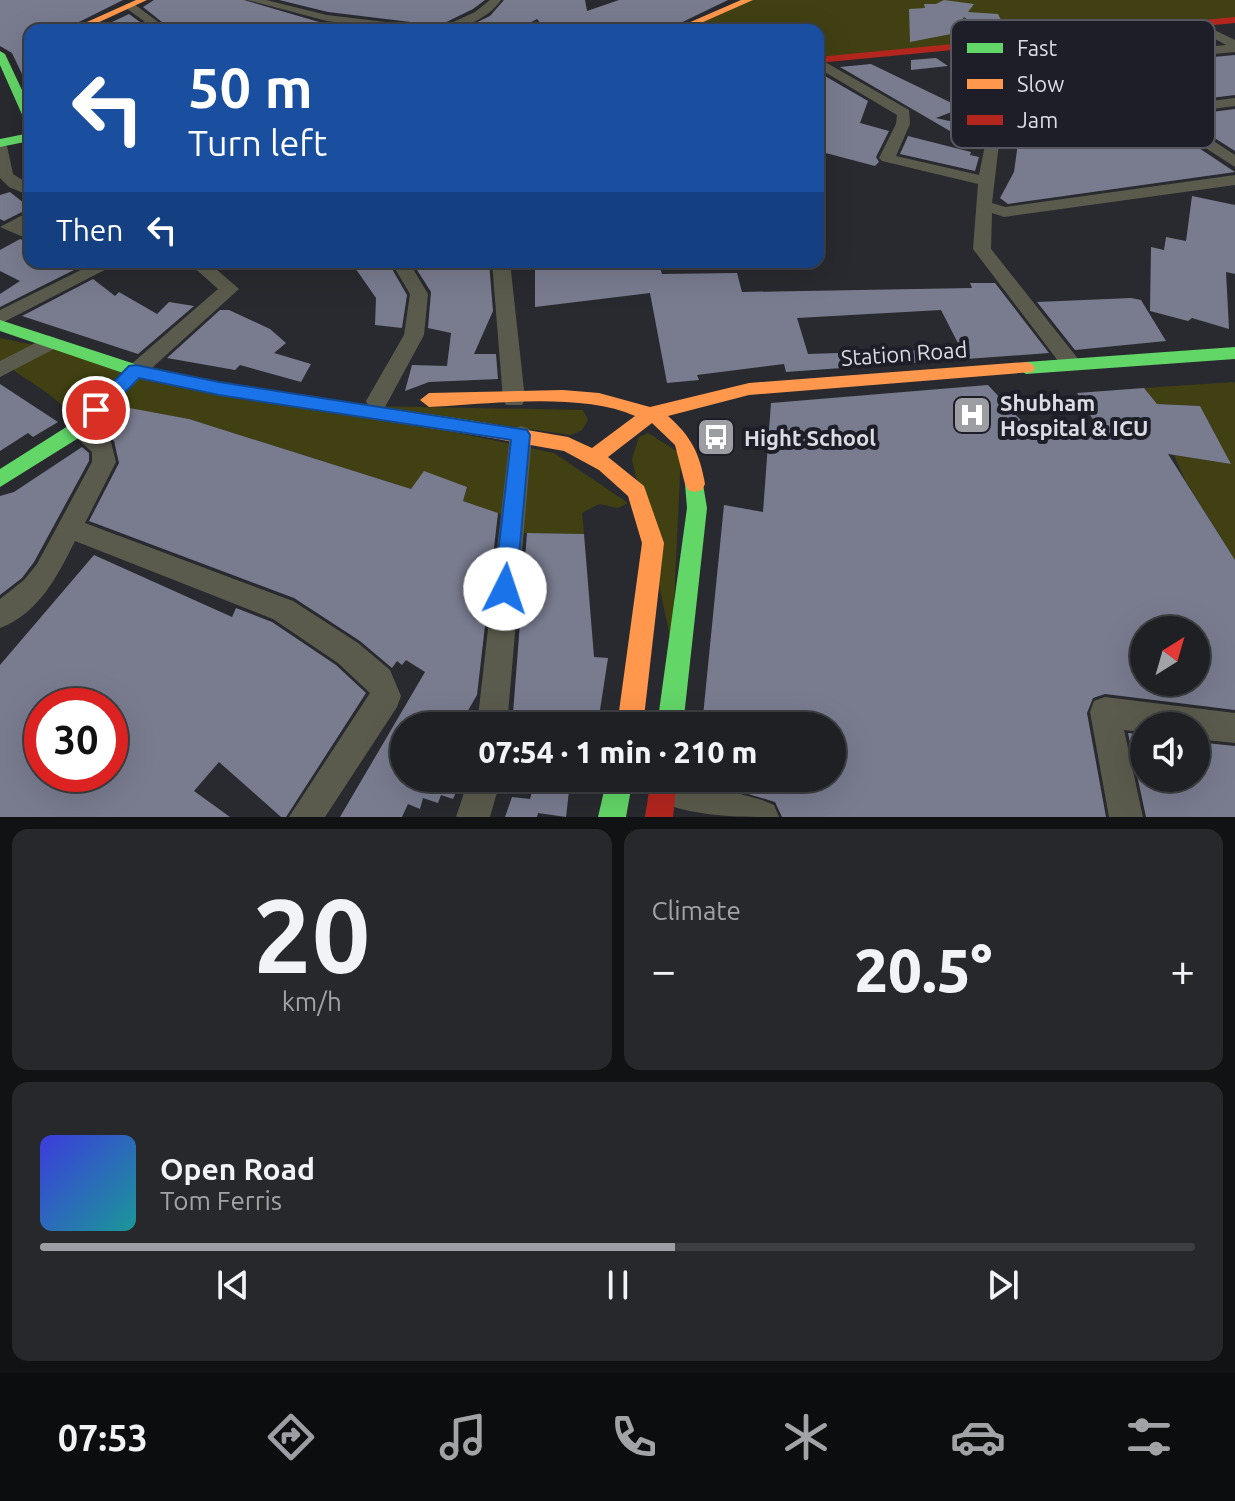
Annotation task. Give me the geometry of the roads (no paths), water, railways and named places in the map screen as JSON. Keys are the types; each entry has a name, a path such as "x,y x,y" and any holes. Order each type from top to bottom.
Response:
{"main road":[{"path":"691,24 749,0"},
{"path":"88,24 136,3"},
{"path":"1215,22 1235,20"},
{"path":"824,60 951,48"},
{"path":"4,54 24,104"},
{"path":"0,82 24,120"},
{"path":"0,145 24,139"},
{"path":"0,325 136,371 219,389 568,444 606,465 637,492 653,543 632,712"},
{"name":"Station Road","path":"593,458 651,414 749,389 1235,353"},
{"path":"0,479 78,429 136,371"},
{"path":"316,403 589,397 638,407 680,437 689,452 697,508 672,712"},
{"path":"612,817 617,792"}],"street":[{"path":"252,0 327,18 374,24"},
{"path":"456,24 492,7 496,0"},
{"path":"136,3 157,24"},
{"path":"1215,35 1235,46"},
{"path":"1215,48 1235,46"},
{"path":"824,66 834,75 904,113 903,124 887,158 984,181"},
{"path":"1215,104 1235,102"},
{"path":"0,145 1,167 11,184 24,189"},
{"path":"991,148 984,181 982,249 1072,365"},
{"path":"1214,148 1235,162"},
{"path":"983,205 1004,212 1235,180"},
{"path":"24,219 9,227 24,233"},
{"path":"0,318 96,268"},
{"path":"136,371 230,289 204,268"},
{"path":"377,401 414,335 419,294 404,268"},
{"path":"502,268 514,399"},
{"path":"0,370 49,343"},
{"path":"0,615 34,589 104,462 103,448 78,429"},
{"path":"493,712 521,435"},
{"path":"70,528 283,610 348,653 380,680 386,696 306,817"},
{"path":"1126,817 1105,712 1235,728"},
{"path":"473,817 481,792"},
{"path":"662,795 762,817"}],"place":[{"name":"Shubham Hospital & ICU","path":"972,415"},
{"name":"Hight School","path":"716,437"}]}
